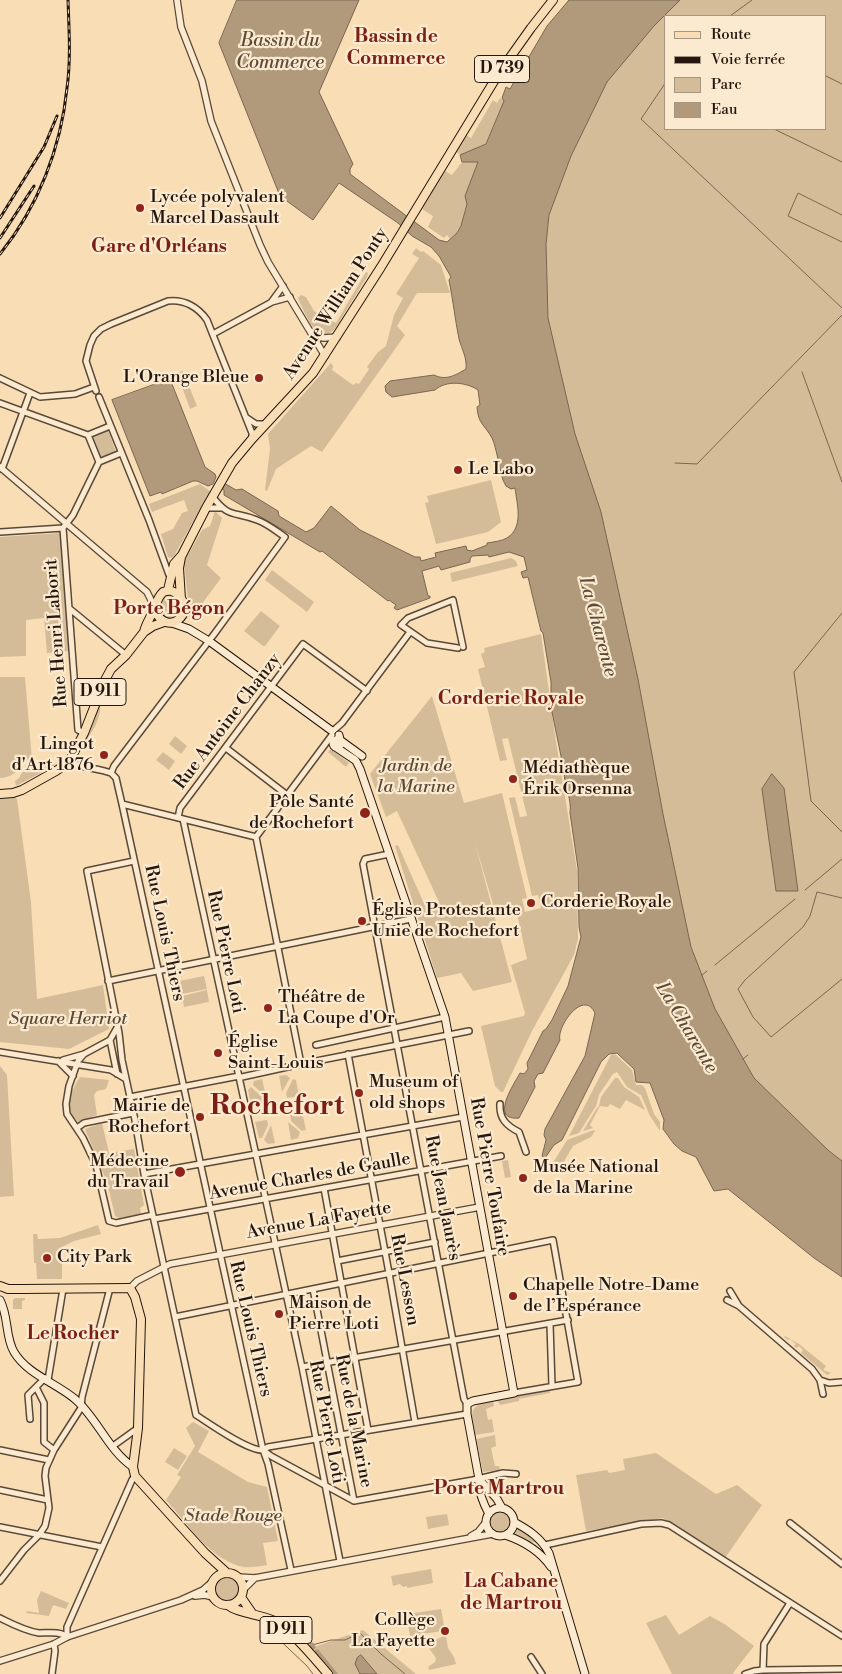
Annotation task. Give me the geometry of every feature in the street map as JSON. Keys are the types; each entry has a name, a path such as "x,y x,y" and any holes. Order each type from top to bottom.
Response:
{"main road":[{"name":"Avenue William Ponty","path":"213,495 252,436 313,373 396,243 499,73 553,0"},
{"path":"189,629 183,615 184,609 181,599 179,568 182,555 213,495"},
{"path":"182,555 174,564 164,592 154,608 157,616 168,623 189,629 208,641 335,737"},
{"path":"164,592 174,592 181,599"},
{"name":"D 911","path":"144,632 154,608"},
{"path":"168,623 183,615"},
{"name":"D 911","path":"0,794 22,790 69,762 84,734 111,669 126,655 144,632 153,626 168,623"},
{"name":"Rue Pierre Toufaire","path":"335,737 359,759 360,768 445,1017 514,1393"},
{"path":"0,1286 14,1289 130,1288 135,1297 141,1319 138,1428 133,1467 135,1476 205,1553 227,1573 238,1577 241,1581 242,1593 238,1601 228,1605 220,1604 213,1597 211,1591 214,1580 212,1564 205,1553"},
{"path":"0,1300 6,1312 10,1345 24,1365 64,1390 81,1404 127,1463 133,1467"},
{"path":"467,1404 472,1401 514,1393"},
{"name":"Rue Jean Jaurès","path":"467,1404 466,1414 480,1492 488,1514"},
{"path":"478,1478 497,1499 502,1508 511,1514 514,1522 511,1531 505,1536"},
{"path":"502,1508 488,1514 487,1528 492,1534 505,1536 524,1543 539,1546 545,1545"},
{"path":"514,1522 530,1530 545,1545 549,1553 585,1674"},
{"path":"524,1543 542,1556 554,1574"},
{"path":"214,1580 219,1575 227,1573"},
{"name":"D 911","path":"242,1593 252,1613"},
{"name":"D 911","path":"228,1605 232,1609 252,1613 280,1625 328,1674"}],"street":[{"path":"177,0 181,27 202,81 211,121 260,245 268,262 324,356"},
{"path":"272,302 283,286"},
{"path":"213,334 272,302 290,297"},
{"path":"171,576 168,575 163,556 96,391 86,361 94,336 101,329 111,324 168,301 176,300 202,312 208,320 252,436"},
{"path":"313,336 324,338 337,337"},
{"path":"0,378 40,397 96,391"},
{"path":"30,393 1,468 65,525 147,592 155,595 164,592"},
{"path":"0,403 88,435 110,426"},
{"path":"246,418 261,426"},
{"path":"88,435 99,462"},
{"path":"0,532 65,525 73,514 99,462 121,453"},
{"path":"213,495 221,508"},
{"path":"69,762 78,766 110,772 285,537 267,524 255,519 232,514 221,508 206,508"},
{"name":"Rue Henri Laborit","path":"65,525 78,730 84,734"},
{"path":"163,556 167,562 174,564 181,588"},
{"path":"147,592 154,608"},
{"path":"453,600 461,647 427,643 410,632 401,625 408,618 453,600"},
{"path":"70,609 126,655"},
{"path":"301,1064 256,837 323,748 335,737 342,723 410,632"},
{"name":"Rue Antoine Chanzy","path":"180,818 180,808 303,644 367,691"},
{"path":"323,748 335,737"},
{"path":"226,748 287,795"},
{"name":"Rue Louis Thiers","path":"110,772 116,778 122,804 290,1570"},
{"path":"122,804 256,837"},
{"name":"Rue Pierre Loti","path":"180,818 239,1076 274,1245 302,1367 340,1561"},
{"name":"Rue Jean Jaurès","path":"389,854 363,861 464,1399 467,1404"},
{"path":"134,861 87,871 118,1026 122,1060 144,1174 194,1412 240,1442 258,1450 263,1450 354,1501 503,1473 516,1474"},
{"path":"108,981 411,920"},
{"path":"316,1045 445,1017"},
{"path":"57,1061 84,1054 110,1040 118,1026"},
{"path":"130,1097 183,1086 242,1077 469,1031"},
{"path":"110,1040 117,1048 122,1060"},
{"path":"110,1040 114,1068 117,1074 126,1079"},
{"path":"0,1052 114,1068"},
{"path":"84,1054 77,1064 69,1086 66,1104 67,1114 77,1128 91,1122 133,1113"},
{"name":"Rue Lesson","path":"348,1054 390,1273 415,1422"},
{"path":"114,1068 122,1060"},
{"path":"57,1061 73,1076"},
{"path":"500,1104 502,1119 519,1132 526,1152"},
{"path":"144,1174 463,1117"},
{"name":"Avenue Charles de Gaulle","path":"77,1128 96,1165 109,1221 117,1223 210,1209 501,1156"},
{"path":"324,1188 368,1430"},
{"name":"Avenue La Fayette","path":"130,1288 137,1281 164,1266 480,1207"},
{"path":"175,1317 553,1240 578,1382 514,1393"},
{"path":"337,1261 435,1242"},
{"path":"0,1581 45,1526 48,1516 48,1500 45,1476 49,1460 81,1408 110,1288"},
{"path":"30,1419 28,1395 46,1379 63,1289"},
{"name":"Rue de la Marine","path":"312,1289 354,1501"},
{"path":"730,1291 738,1306"},
{"path":"727,1300 738,1306 807,1364 820,1380 823,1394"},
{"path":"302,1367 568,1320"},
{"path":"550,1324 552,1386"},
{"path":"820,1380 829,1383 842,1382"},
{"path":"36,1387 44,1403 44,1442 54,1450"},
{"path":"263,1450 268,1447 466,1414"},
{"path":"113,1446 138,1428"},
{"path":"0,1450 49,1460"},
{"path":"67,1638 67,1627 135,1476"},
{"path":"0,1490 48,1500"},
{"path":"460,1540 474,1534 486,1522"},
{"path":"545,1545 641,1524 660,1523 668,1525 842,1636"},
{"path":"790,1523 842,1564"},
{"path":"0,1527 102,1547"},
{"path":"238,1577 254,1578 492,1534"},
{"path":"242,1593 254,1578"},
{"path":"0,1661 181,1600 204,1590 214,1580"},
{"path":"181,1600 202,1596 213,1597"},
{"path":"761,1672 764,1644 790,1603"},
{"path":"0,1618 20,1628 37,1633 63,1634 67,1638"},
{"path":"52,1674 54,1644"},
{"path":"531,1658 542,1674"},
{"path":"745,1674 750,1672 806,1672 842,1669"}],"green space":[{"path":"666,0 842,0 842,1172 738,1085 682,973 559,445 534,232 559,142"},
{"path":"500,98 504,101 486,144 461,155 456,152 466,135 471,138 493,100 497,103"},
{"path":"479,161 461,226 450,239 447,235 444,238 428,227 433,216 422,209 444,170 452,175 462,162"},
{"path":"416,248 441,265 450,293 417,293 397,326 405,335 322,452 311,446 276,469 267,491 265,490 270,449 268,434 331,363 333,366 332,370 353,385 359,384 369,369 367,367 378,352 386,346 394,315 403,298 396,294 419,258 412,254"},
{"path":"366,272 368,273 367,277 336,327 323,335 315,330 298,298 301,295 306,297 314,311 336,323"},
{"path":"183,371 197,406 190,409 177,373"},
{"path":"108,430 116,452 102,458 92,438"},
{"path":"491,480 501,522 488,532 436,544 425,503 429,502 427,496"},
{"path":"200,484 210,491 174,556 168,557 161,534 173,529 182,513 188,511 184,500 152,512 149,504"},
{"path":"215,511 222,518 207,565 221,578 190,620 184,562 202,530 210,526"},
{"path":"61,533 70,651 47,653 44,618 26,620 26,656 0,657 0,537"},
{"path":"511,558 516,561 518,566 452,582 450,573"},
{"path":"272,570 314,602 307,612 265,580"},
{"path":"171,595 177,600 180,614 176,618 166,619 159,612 158,607 164,597"},
{"path":"261,611 280,626 265,646 244,631"},
{"name":"Jardin de la Marine","path":"541,634 577,870 578,939 574,955 532,1031 503,1092 501,1092 495,1086 481,1026 524,1016 525,1013 511,965 527,959 516,909 496,914 475,843 512,982 473,991 461,973 437,978 395,846 398,845 426,908 439,902 397,811 386,817 370,774 432,696 464,803 502,793 527,898 522,899 525,912 541,908 538,895 532,896 509,798 515,797 520,817 527,816 508,738 502,739 507,760 500,761 478,669 485,667 481,654 485,652 484,648"},
{"path":"0,677 25,677 32,760 24,759 15,773 0,778"},
{"path":"100,703 98,719 85,742"},
{"path":"175,736 187,746 181,754 169,744"},
{"path":"330,750 349,763 346,767 328,752"},
{"path":"163,752 175,761 169,770 156,760"},
{"path":"55,764 16,786 15,781 26,766"},
{"name":"Square Herriot","path":"14,797 17,799 31,902 37,999 103,985 109,1029 69,1049 0,1042 0,798"},
{"path":"204,976 207,989 182,994 179,981"},
{"path":"207,990 209,1002 184,1007 182,996"},
{"path":"615,1054 632,1070 636,1085 642,1085 645,1088 654,1114 660,1122 660,1131 650,1116 641,1095 627,1087 617,1072 613,1074 602,1090 596,1106 579,1133 569,1136 611,1055"},
{"path":"0,1066 7,1075 14,1196 0,1197"},
{"path":"286,1075 290,1078 282,1092 279,1076"},
{"path":"80,1077 109,1080 106,1089 97,1091 94,1095 97,1115 78,1122 73,1117 69,1106 73,1088"},
{"path":"615,1078 618,1078 624,1087 639,1097 645,1110 626,1100 620,1109 610,1104 608,1107 600,1106 590,1125 593,1128 583,1131 599,1106 601,1097"},
{"path":"262,1079 266,1096 253,1085 254,1081"},
{"path":"293,1079 296,1080 299,1096 287,1098 286,1093"},
{"path":"251,1087 262,1097 263,1103 251,1105 248,1090"},
{"path":"302,1112 306,1130 302,1131 291,1121 290,1115"},
{"path":"267,1120 268,1125 262,1138 259,1138 255,1122"},
{"path":"288,1122 300,1132 298,1138 291,1140"},
{"path":"102,1123 109,1153 134,1149 144,1205 140,1208 141,1214 119,1218 115,1216 107,1182 85,1129"},
{"path":"271,1125 275,1143 268,1144 264,1140"},
{"path":"594,1130 591,1137 573,1146 556,1175 551,1166 567,1140"},
{"path":"508,1160 511,1177 505,1178 502,1161"},
{"path":"98,1225 101,1234 74,1241 62,1247 62,1279 37,1279 36,1263 34,1263 33,1234 37,1234 38,1239 60,1238"},
{"path":"15,1298 25,1298 22,1301 22,1309 13,1309 13,1300"},
{"path":"785,1336 799,1344 826,1366 823,1370 831,1373 827,1375 801,1353 803,1350 799,1346 796,1348 794,1346 796,1344"},
{"path":"550,1390 550,1393 500,1405 497,1400"},
{"path":"493,1401 494,1406 486,1409 488,1420 492,1419 494,1432 475,1435 472,1421 473,1411 479,1405"},
{"name":"Stade Rouge","path":"193,1422 209,1431 198,1452 248,1482 267,1487 278,1541 263,1543 267,1565 244,1567 232,1564 221,1558 200,1540 166,1500 181,1477 177,1475 195,1446 186,1428"},
{"path":"495,1435 496,1446 491,1448 495,1466 499,1466 500,1470 483,1472 476,1439"},
{"path":"174,1448 187,1456 178,1470 165,1462"},
{"path":"656,1453 716,1494 737,1485 762,1505 725,1558 663,1518 586,1531 576,1475 607,1470 609,1473 625,1470 623,1459"},
{"path":"500,1511 508,1514 511,1522 508,1530 500,1533 492,1530 489,1522 492,1514"},
{"path":"447,1514 449,1525 428,1529 426,1517"},
{"path":"517,1526 541,1544 512,1535"},
{"path":"431,1569 433,1583 407,1588 407,1586 403,1587 400,1584 393,1586 391,1576"},
{"path":"227,1575 237,1579 241,1589 237,1599 227,1603 217,1599 213,1589 217,1579"},
{"path":"41,1591 69,1603 66,1609 53,1605 49,1616 26,1613 27,1611 39,1613 37,1600"},
{"path":"441,1609 448,1648 456,1664 429,1670 428,1667 435,1662 436,1658 426,1644 444,1636 442,1631 410,1636 406,1613"},
{"path":"666,1615 679,1635 710,1616 726,1625 754,1646 734,1674 672,1674 646,1623"},
{"path":"363,1630 416,1674 330,1674 311,1648"}],"water":[{"path":"237,0 359,0 319,92 353,164 350,174 439,240 447,242 457,233 461,226 467,204 465,196 478,162 462,162 460,155 486,144 504,101 502,98 506,87 510,89 519,73 526,74 523,67 547,26 569,0 680,0 654,26 607,82 571,156 549,215 546,244 548,318 575,434 601,512 638,679 663,814 691,947 715,1009 754,1078 829,1151 842,1161 842,1277 814,1258 728,1189 714,1191 696,1157 682,1151 663,1129 664,1120 650,1083 636,1082 634,1069 617,1053 609,1054 601,1062 562,1140 554,1145 545,1158 542,1156 546,1140 544,1135 545,1129 585,1056 595,1013 590,1006 578,1007 566,1020 562,1027 560,1040 543,1073 538,1074 534,1081 535,1087 519,1118 510,1117 506,1114 506,1101 509,1093 520,1073 524,1074 528,1069 527,1063 543,1031 552,1020 568,986 581,937 579,927 578,868 570,802 551,707 551,682 543,633 528,577 523,578 521,572 527,570 524,557 509,552 489,557 488,555 472,556 470,562 441,570 439,566 422,571 430,598 397,610 394,608 396,605 322,551 320,552 224,495 224,490 221,488 224,483 236,490 242,489 278,511 279,516 306,532 314,528 331,506 360,530 415,557 420,557 421,561 436,557 435,553 466,546 467,550 472,551 487,545 487,543 507,538 516,528 518,522 515,488 511,489 506,486 492,438 479,417 477,407 480,405 478,390 468,385 450,383 435,390 392,397 386,392 385,386 390,381 434,375 447,377 466,369 466,361 459,339 449,280 451,277 439,256 431,247 412,236 398,223 339,183 313,220 280,196 219,43"},
{"path":"170,379 205,467 215,474 216,477 213,484 208,486 193,481 162,494 161,492 150,496 112,400"},
{"path":"772,774 784,788 798,891 776,891 762,789"},
{"path":"361,1655 377,1674 360,1674 355,1664 357,1658"}],"waterway":[{"path":"731,15 752,0"},
{"path":"827,76 842,84"},
{"path":"664,85 641,119 842,308"},
{"path":"776,130 842,162"},
{"path":"842,215 798,193 788,216 842,242"},
{"path":"675,463 697,464 842,315"},
{"path":"802,372 842,482"},
{"path":"842,613 794,672 811,801 842,832"},
{"path":"805,890 842,859"},
{"path":"842,898 817,892 810,916 803,927 745,980 738,989 753,1017 771,1037 842,979"},
{"path":"715,965 795,899"},
{"path":"702,975 707,971"},
{"path":"743,1059 748,1055"},
{"path":"289,1623 312,1645 331,1640 345,1640 360,1633 405,1674"},
{"path":"271,1632 313,1674"},
{"path":"317,1652 335,1674"}],"railway":[{"path":"0,254 14,236 36,197 46,176 59,133 64,110 69,66 68,0"},
{"path":"0,218 44,147 57,116"},
{"path":"0,238 34,186"}],"place":[{"name":"Lycée polyvalent Marcel Dassault","path":"140,208"},
{"name":"L'Orange Bleue","path":"259,378"},
{"name":"Le Labo","path":"458,470"},
{"name":"Lingot d'Art 1876","path":"104,755"},
{"name":"Médiathèque Érik Orsenna","path":"513,779"},
{"name":"Pôle Santé de Rochefort","path":"365,813"},
{"name":"Corderie Royale","path":"531,903"},
{"name":"Église Protestante Unie de Rochefort","path":"362,921"},
{"name":"Théâtre de La Coupe d'Or","path":"268,1008"},
{"name":"Église Saint-Louis","path":"218,1053"},
{"name":"Museum of old shops","path":"359,1093"},
{"name":"Mairie de Rochefort","path":"200,1117"},
{"name":"Médecine du Travail","path":"180,1172"},
{"name":"Musée National de la Marine","path":"523,1178"},
{"name":"City Park","path":"47,1258"},
{"name":"Chapelle Notre-Dame de l’Espérance","path":"513,1296"},
{"name":"Maison de Pierre Loti","path":"279,1314"},
{"name":"Collège La Fayette","path":"445,1631"}],"district":[{"name":"Bassin de Commerce","path":"396,48"},
{"name":"Gare d'Orléans","path":"159,247"},
{"name":"Porte Bégon","path":"169,609"},
{"name":"Corderie Royale","path":"511,699"},
{"name":"Rochefort","path":"277,1107"},
{"name":"Le Rocher","path":"73,1334"},
{"name":"Porte Martrou","path":"499,1489"},
{"name":"La Cabane de Martrou","path":"511,1593"}],"water label":[{"name":"Bassin du Commerce","path":"280,52"},
{"name":"La Charente","path":"597,627"},
{"name":"La Charente","path":"686,1028"}]}
